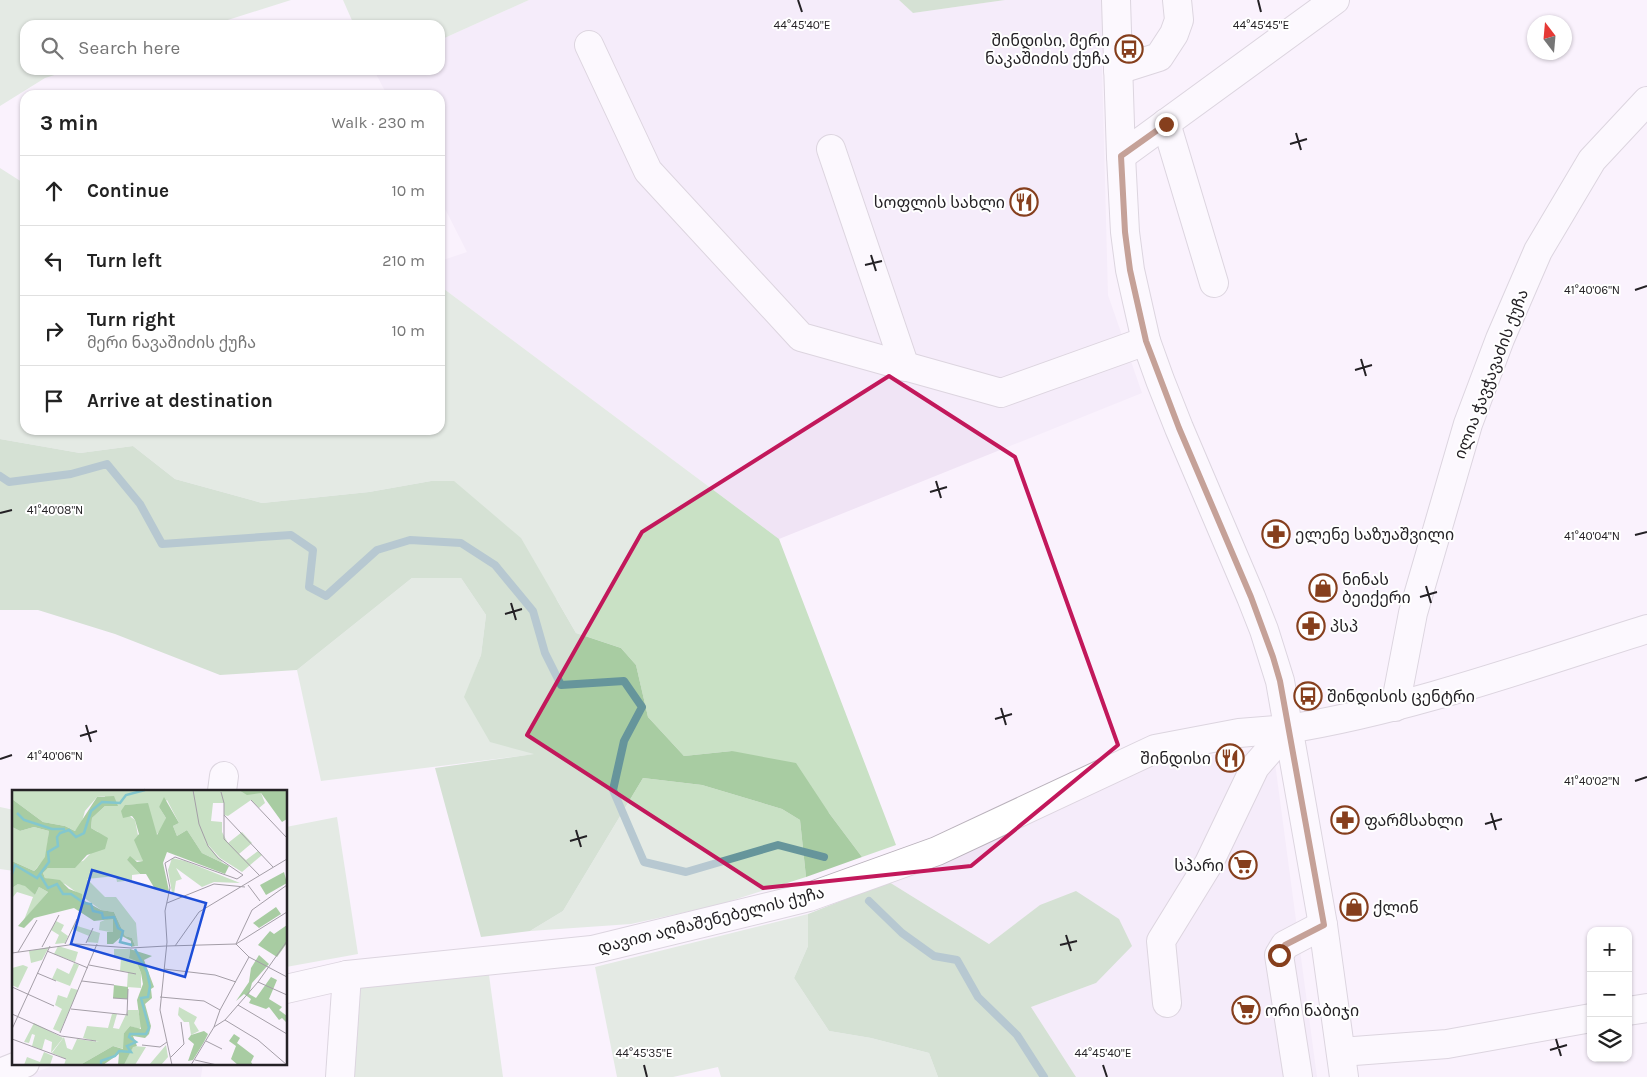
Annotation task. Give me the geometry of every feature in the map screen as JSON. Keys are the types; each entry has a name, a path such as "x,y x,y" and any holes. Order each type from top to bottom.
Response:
{"street":[{"path":"1116,0 1121,156 1125,232 1130,270 1146,341 1179,428 1264,630 1280,681 1324,925 1342,1064 1587,1019"},
{"path":"1118,70 1159,57 1174,34 1179,20 1177,0"},
{"path":"1121,156 1335,0"},
{"path":"589,46 648,171 801,337 905,368 1001,393 1146,341"},
{"name":"ილია ჭავჭავაძის ქუჩა","path":"1395,707 1414,613 1468,424 1500,339 1538,251 1592,160 1647,102"},
{"path":"1166,124 1214,283"},
{"path":"831,149 905,368"},
{"name":"დავით აღმაშენებელის ქუჩა","path":"288,988 347,975 592,950 809,898 937,851 1155,749 1239,733 1288,729 1337,721 1395,707 1647,629"},
{"path":"1167,1003 1161,941 1209,863 1255,767 1288,729"},
{"path":"1298,1077 1279,955 1285,945 1324,925"},
{"path":"340,1077 347,975"},
{"path":"1632,1010 1647,1008"},
{"path":"0,1073 22,1064"}],"highlighted area":[{"path":"889,376 1015,457 1118,745 971,866 763,888 527,735 642,532"}],"shaded area":[{"path":"529,0 899,0 913,13 1005,0 1103,0 1102,68 1108,295 1142,393 779,539 445,290 445,259 467,252 445,209 445,90 384,90 377,75 445,75 445,38"},
{"path":"1251,750 1275,763 1317,1077 1076,1077 1031,1007 1096,983 1039,906 989,944 889,882 1163,762"},
{"path":"59,1064 203,1064 201,1077 20,1077"}],"green space":[{"path":"0,0 291,0 228,20 20,20 20,75 54,75 45,78 26,90 20,90 20,94 0,106"},
{"path":"343,0 529,0 445,38 445,20 352,20"},
{"path":"899,0 1005,0 913,13"},
{"path":"0,168 20,181 20,435 445,435 445,290 779,539 896,845 862,857 829,813 732,751 684,756 648,717 636,665 621,648 576,633 557,600 431,481 369,492 262,503 175,479 133,446 80,453 0,439"},
{"path":"0,439 80,453 133,446 175,479 262,503 369,492 431,481 454,481 521,538 576,633 621,648 636,665 648,717 684,756 732,751 796,763 829,813 862,857 806,877 800,820 782,809 702,785 643,778 563,911 530,931 481,937 435,768 534,754 490,742 464,697 481,655 486,615 461,578 412,578 297,670 220,675 115,634 38,610 0,610"},
{"path":"412,578 461,578 486,615 481,655 465,697 536,754 321,781 297,670"},
{"path":"643,778 702,785 782,809 800,820 806,877 718,905 631,924 530,931 563,911"},
{"path":"0,807 12,810 12,871 0,869"},
{"path":"337,817 358,954 288,967 288,827"},
{"path":"889,882 989,944 1040,905 1076,891 1119,919 1132,946 1096,983 1031,1007 1076,1077 938,1077 929,1053 871,1038 829,1031 794,978 808,946 808,914"},
{"path":"808,914 808,946 794,978 829,1031 871,1038 929,1053 938,1077 721,1077 718,1067 673,1077 617,1077 595,967"},
{"path":"489,975 503,1077 348,1077 354,982"}],"waterway":[{"path":"0,476 9,482 71,474 107,464 140,504 162,544 291,535 313,550 309,587 326,596 377,550 410,540 461,543 495,565 533,611 545,653 561,685 624,681 642,707 624,741 613,790 644,862 686,872 778,845 824,857"},
{"path":"869,901 902,933 934,956 957,960 978,997 1017,1035 1044,1077"}],"place":[{"name":"შინდისი, მერი ნაკაშიძის ქუჩა","path":"1129,49"},
{"name":"სოფლის სახლი","path":"1024,202"},
{"name":"ელენე საზუაშვილი","path":"1276,534"},
{"name":"ნინას ბეიქერი","path":"1323,588"},
{"name":"პსპ","path":"1311,626"},
{"name":"შინდისის ცენტრი","path":"1308,696"},
{"name":"შინდისი","path":"1230,758"},
{"name":"ფარმსახლი","path":"1345,820"},
{"name":"სპარი","path":"1243,865"},
{"name":"ქლინ","path":"1354,907"},
{"name":"ორი ნაბიჯი","path":"1246,1010"}],"route":[{"path":"1166,124 1121,156 1125,232 1130,270 1146,341 1160,380 1251,597 1264,630 1280,681 1324,925 1285,945 1279,955"}]}
